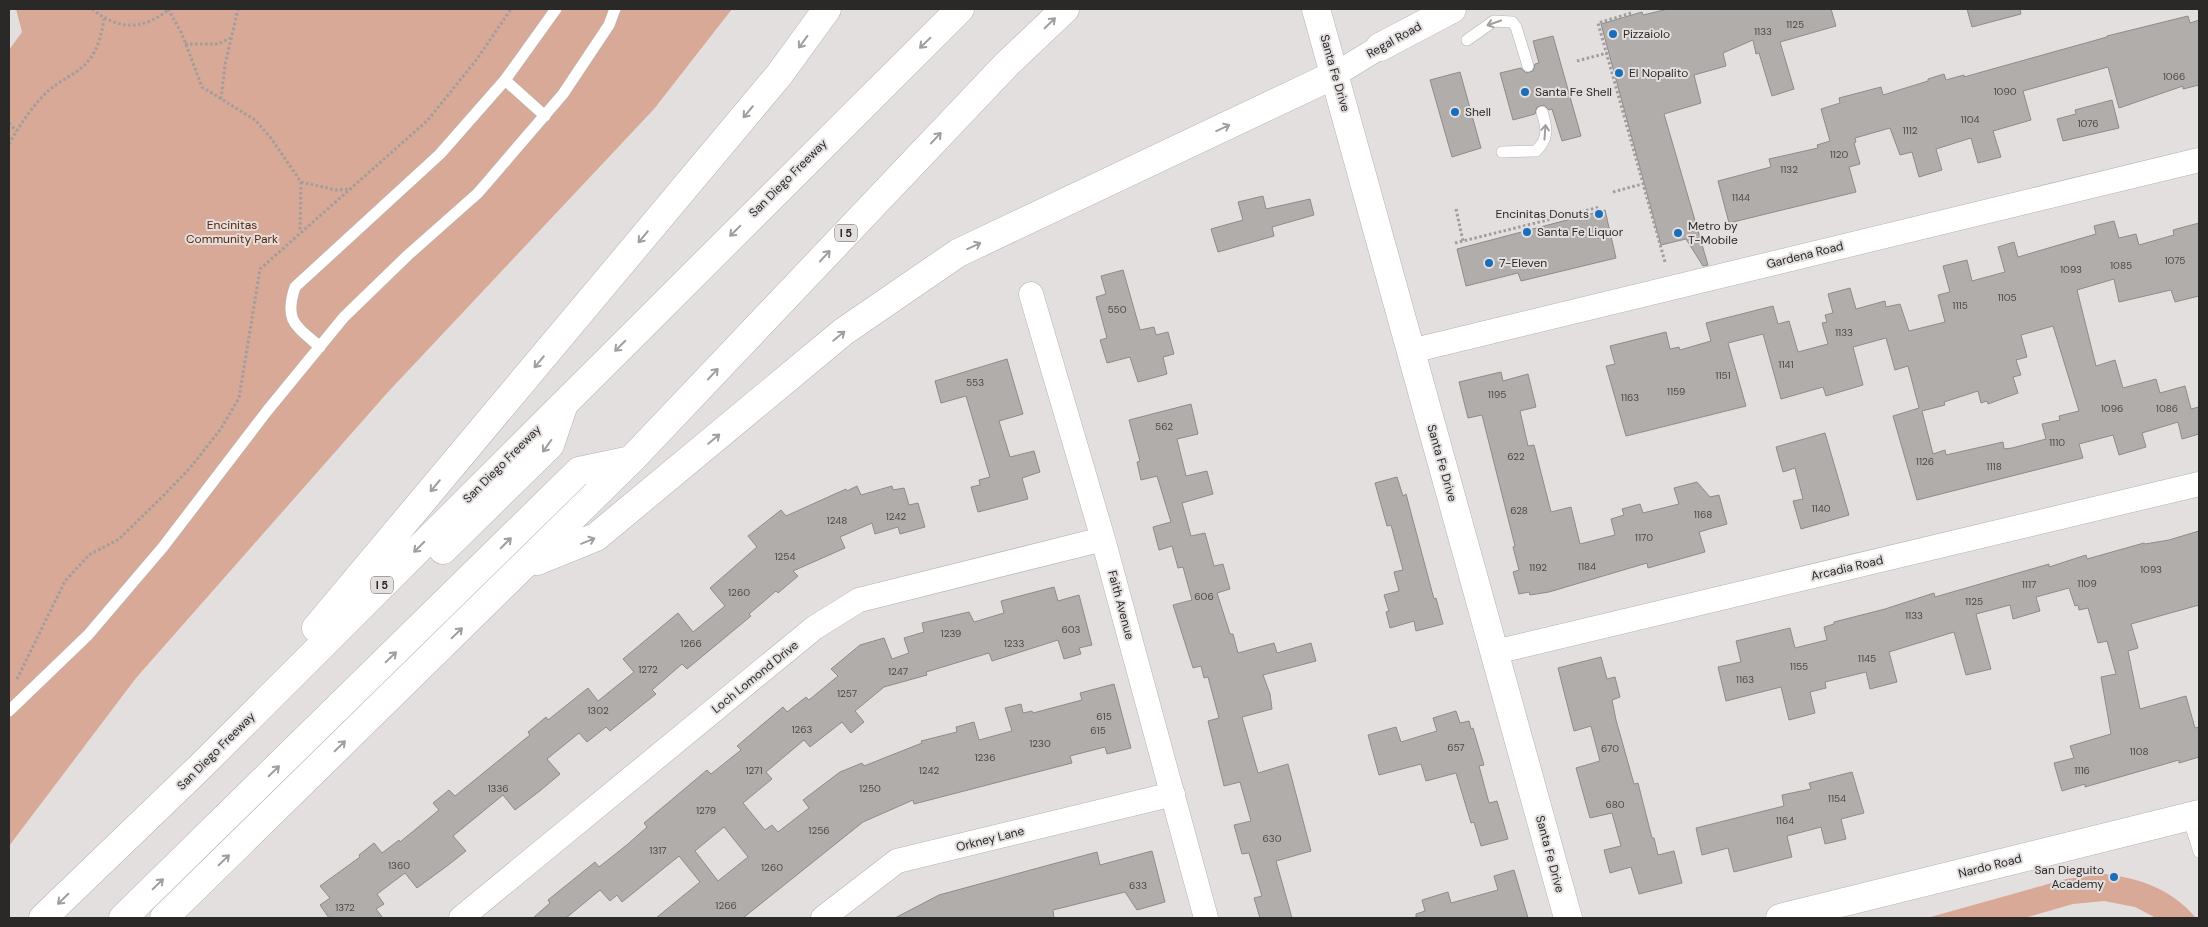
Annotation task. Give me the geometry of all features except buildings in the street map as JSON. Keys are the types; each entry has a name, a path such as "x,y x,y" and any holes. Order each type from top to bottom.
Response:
{"main road":[{"path":"198,768 779,75 827,9"},
{"name":"San Diego Freeway","path":"43,918 198,768 960,9"},
{"name":"I 5","path":"164,918 631,460 1006,65 1065,9"},
{"name":"Santa Fe Drive","path":"1316,9 1336,74 1410,351 1568,918"},
{"name":"Regal Road","path":"1380,47 1452,9"},
{"path":"526,565 596,537 843,332 958,253 1336,74"},
{"path":"68,918 550,445 565,401"},
{"path":"123,918 579,471 631,460"},
{"name":"Nardo Road","path":"1780,918 2194,816"}],"street":[{"name":"Regal Road","path":"1336,74 1380,47"},
{"name":"Gardena Road","path":"1410,351 2199,160"},
{"name":"Faith Avenue","path":"1031,294 1103,539 1206,918"},
{"name":"Arcadia Road","path":"1495,652 2199,484"},
{"name":"Loch Lomond Drive","path":"461,918 814,628 859,600 1103,539"},
{"name":"Orkney Lane","path":"823,918 897,861 1173,794"}],"lane":[{"path":"320,347 291,318 290,305 295,287 440,154 505,80 556,9"},
{"path":"9,711 88,635 163,547 267,411 344,317 408,255 478,193 545,116 563,94 609,25 615,9"},
{"path":"1467,40 1494,21 1512,22 1516,27 1528,66"},
{"path":"505,80 545,116"},
{"path":"1502,152 1521,153 1536,151 1544,143 1547,130 1542,112"},
{"path":"2194,816 2199,852"}],"path":[{"path":"92,9 104,19 121,25 139,25 155,20 169,9 202,86 255,120 271,138 301,182 300,233"},
{"path":"221,99 230,38 238,9"},
{"path":"15,683 65,580 88,555 119,539 190,468 239,398 260,269 428,120 477,59 511,9"},
{"path":"1631,12 1598,23 1665,262"},
{"path":"9,144 46,92 62,79 80,70 93,55 101,36 104,19"},
{"path":"185,44 218,44 230,38"},
{"path":"1577,61 1607,53"},
{"path":"9,122 16,132"},
{"path":"301,182 336,190 352,189"},
{"path":"1613,192 1642,184"},
{"path":"1455,243 1600,207"},
{"path":"1456,209 1463,241"}],"green space":[{"name":"Encinitas Community Park","path":"16,9 732,9 654,109 388,392 136,678 9,846 9,50 22,32"},
{"path":"2105,874 2143,882 2155,887 2177,900 2196,918 2156,918 2135,907 2104,901 2073,904 2024,918 1927,918 2066,879"}],"place":[{"name":"Pizzaiolo","path":"1613,34"},
{"name":"El Nopalito","path":"1619,73"},
{"name":"Santa Fe Shell","path":"1525,92"},
{"name":"Shell","path":"1455,112"},
{"name":"Encinitas Donuts","path":"1599,214"},
{"name":"Santa Fe Liquor","path":"1527,232"},
{"name":"Metro by T-Mobile","path":"1678,233"},
{"name":"7-Eleven","path":"1489,263"},
{"name":"San Dieguito Academy","path":"2114,877"}]}
